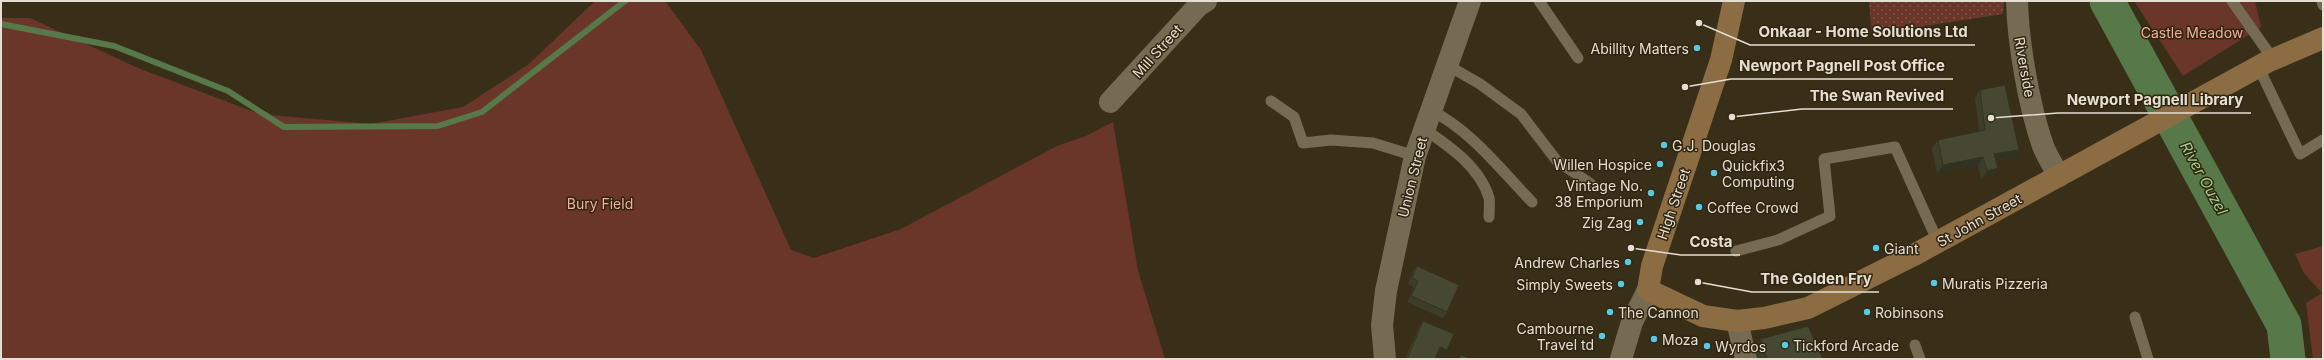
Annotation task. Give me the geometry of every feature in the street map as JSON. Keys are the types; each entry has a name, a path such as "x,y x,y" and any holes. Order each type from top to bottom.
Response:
{"main road":[{"name":"High Street","path":"1648,290 1652,266 1721,60 1734,1"},
{"name":"St John Street","path":"1648,290 1703,316 1736,321 1764,318 1808,308 1938,242 2266,62 2323,38"}],"street":[{"name":"Union Street","path":"1385,359 1382,325 1386,291 1415,156 1470,1"},
{"name":"Riverside","path":"2017,1 2018,22 2035,120 2044,148 2059,176"},
{"name":"Mill Street","path":"1110,102 1199,3"},
{"name":"High Street","path":"1621,359 1632,322 1648,290"},
{"path":"1736,321 1746,359"}],"lane":[{"path":"1539,1 1578,58"},
{"path":"2232,1 2266,62 2300,154 2323,140"},
{"path":"2322,1 2323,5"},
{"path":"1447,65 1480,84 1521,114 1557,161 1591,184"},
{"path":"1271,101 1294,117 1303,143 1331,140 1373,143 1415,156"},
{"path":"1427,119 1448,118 1474,141 1532,202"},
{"path":"1427,119 1449,146 1466,161 1483,183 1489,200 1489,217"},
{"path":"1736,251 1778,240 1830,216 1824,159 1895,147 1938,242"},
{"path":"2135,317 2148,359"},
{"path":"1915,345 1920,359"}],"green space":[{"name":"Bury Field","path":"595,1 665,1 701,50 791,250 814,258 901,229 1057,146 1086,136 1113,122 1138,271 1165,359 1,359 1,18 30,18 138,68 259,114 371,124 463,107 529,64"},
{"path":"1855,1 2004,1 2003,14 1872,34 1869,2"},
{"name":"Castle Meadow","path":"2134,1 2255,1 2261,27 2183,76"},
{"path":"2323,246 2323,359 2313,359 2306,303 2322,293 2304,273 2295,254"}],"building":[{"path":"2005,85 2019,150 1994,154 1998,168 1987,171 1983,157 1943,165 1938,140 1985,130 1980,90"},
{"path":"1417,266 1459,285 1447,312 1411,296 1418,281 1412,278"},
{"path":"1423,321 1454,334 1447,350 1440,347 1435,359 1407,359"},
{"name":"Tickford Arcade","path":"1808,326 1823,359 1768,359 1762,350 1761,339"},
{"path":"1461,355 1472,359 1459,359"}],"waterway":[{"path":"1,24 114,46 228,91 284,127 438,126 482,112 625,1"},
{"name":"River Ouzel","path":"2107,1 2284,325 2288,359"}],"place":[{"name":"Onkaar - Home Solutions Ltd","path":"1699,23"},
{"name":"Abillity Matters","path":"1697,48"},
{"name":"Newport Pagnell Post Office","path":"1685,87"},
{"name":"The Swan Revived","path":"1732,117"},
{"name":"Newport Pagnell Library","path":"1991,118"},
{"name":"G.J. Douglas","path":"1664,145"},
{"name":"Willen Hospice","path":"1660,164"},
{"name":"Quickfix3 Computing","path":"1714,173"},
{"name":"Vintage No. 38 Emporium","path":"1651,193"},
{"name":"Coffee Crowd","path":"1699,207"},
{"name":"Zig Zag","path":"1640,222"},
{"name":"Costa","path":"1631,248"},
{"name":"Giant","path":"1876,248"},
{"name":"Andrew Charles","path":"1628,262"},
{"name":"The Golden Fry","path":"1698,282"},
{"name":"Muratis Pizzeria","path":"1934,283"},
{"name":"Simply Sweets","path":"1621,284"},
{"name":"The Cannon","path":"1610,312"},
{"name":"Robinsons","path":"1867,312"},
{"name":"Cambourne Travel td","path":"1602,336"},
{"name":"Moza","path":"1654,339"},
{"name":"Tickford Arcade","path":"1785,345"},
{"name":"Wyrdos","path":"1707,346"}]}
